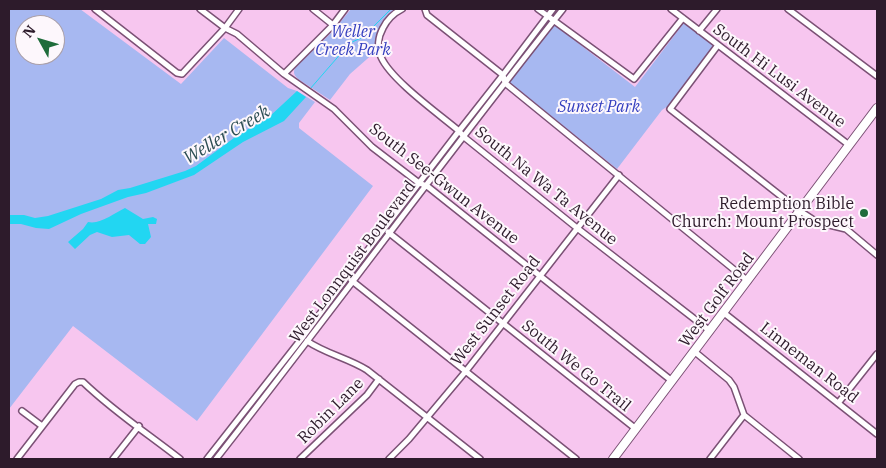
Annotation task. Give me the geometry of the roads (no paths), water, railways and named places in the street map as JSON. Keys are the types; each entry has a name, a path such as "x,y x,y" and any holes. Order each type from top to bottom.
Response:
{"main road":[{"name":"West Golf Road","path":"613,459 877,108"}],"street":[{"path":"95,9 178,73 182,74 225,28 239,9"},
{"name":"South See-Gwun Avenue","path":"200,9 225,28 237,34 284,74 334,109 372,147 419,183 426,186 672,381"},
{"path":"312,9 332,25"},
{"path":"284,74 345,9"},
{"name":"South Na Wa Ta Avenue","path":"402,9 383,27 379,39 379,49 385,64 397,79 464,137 577,228 710,331"},
{"path":"425,9 427,15 504,75 504,83 748,281"},
{"path":"538,9 634,80 683,18"},
{"name":"West Lonnquist Boulevard","path":"207,459 302,338 346,277 504,75 553,9"},
{"name":"West Lonnquist Boulevard","path":"216,459 308,342 504,83 563,9"},
{"name":"South Hi Lusi Avenue","path":"671,9 849,146"},
{"path":"699,31 717,9"},
{"path":"788,9 877,76"},
{"path":"718,45 670,109 800,211 817,222 846,229 877,255"},
{"name":"West Sunset Road","path":"389,459 427,418 466,371 618,175"},
{"name":"South We Go Trail","path":"384,228 636,429"},
{"path":"346,277 576,459"},
{"name":"Linneman Road","path":"724,313 839,402 877,434"},
{"path":"302,338 327,352 358,365 379,379 476,458"},
{"path":"695,352 734,386 744,414 799,459"},
{"path":"839,402 877,354"},
{"name":"Robin Lane","path":"300,459 367,395 379,379"},
{"path":"17,459 75,384 79,382 83,382 103,402 138,426 180,459"},
{"path":"22,411 42,426"},
{"path":"710,459 744,414"},
{"path":"113,459 138,426"}],"waterway":[{"name":"Weller Creek","path":"310,89 350,43 363,37 391,9"}],"place":[{"name":"Redemption Bible Church: Mount Prospect","path":"864,213"}],"park label":[{"name":"Weller Creek Park","path":"353,41"},
{"name":"Sunset Park","path":"599,107"}]}
